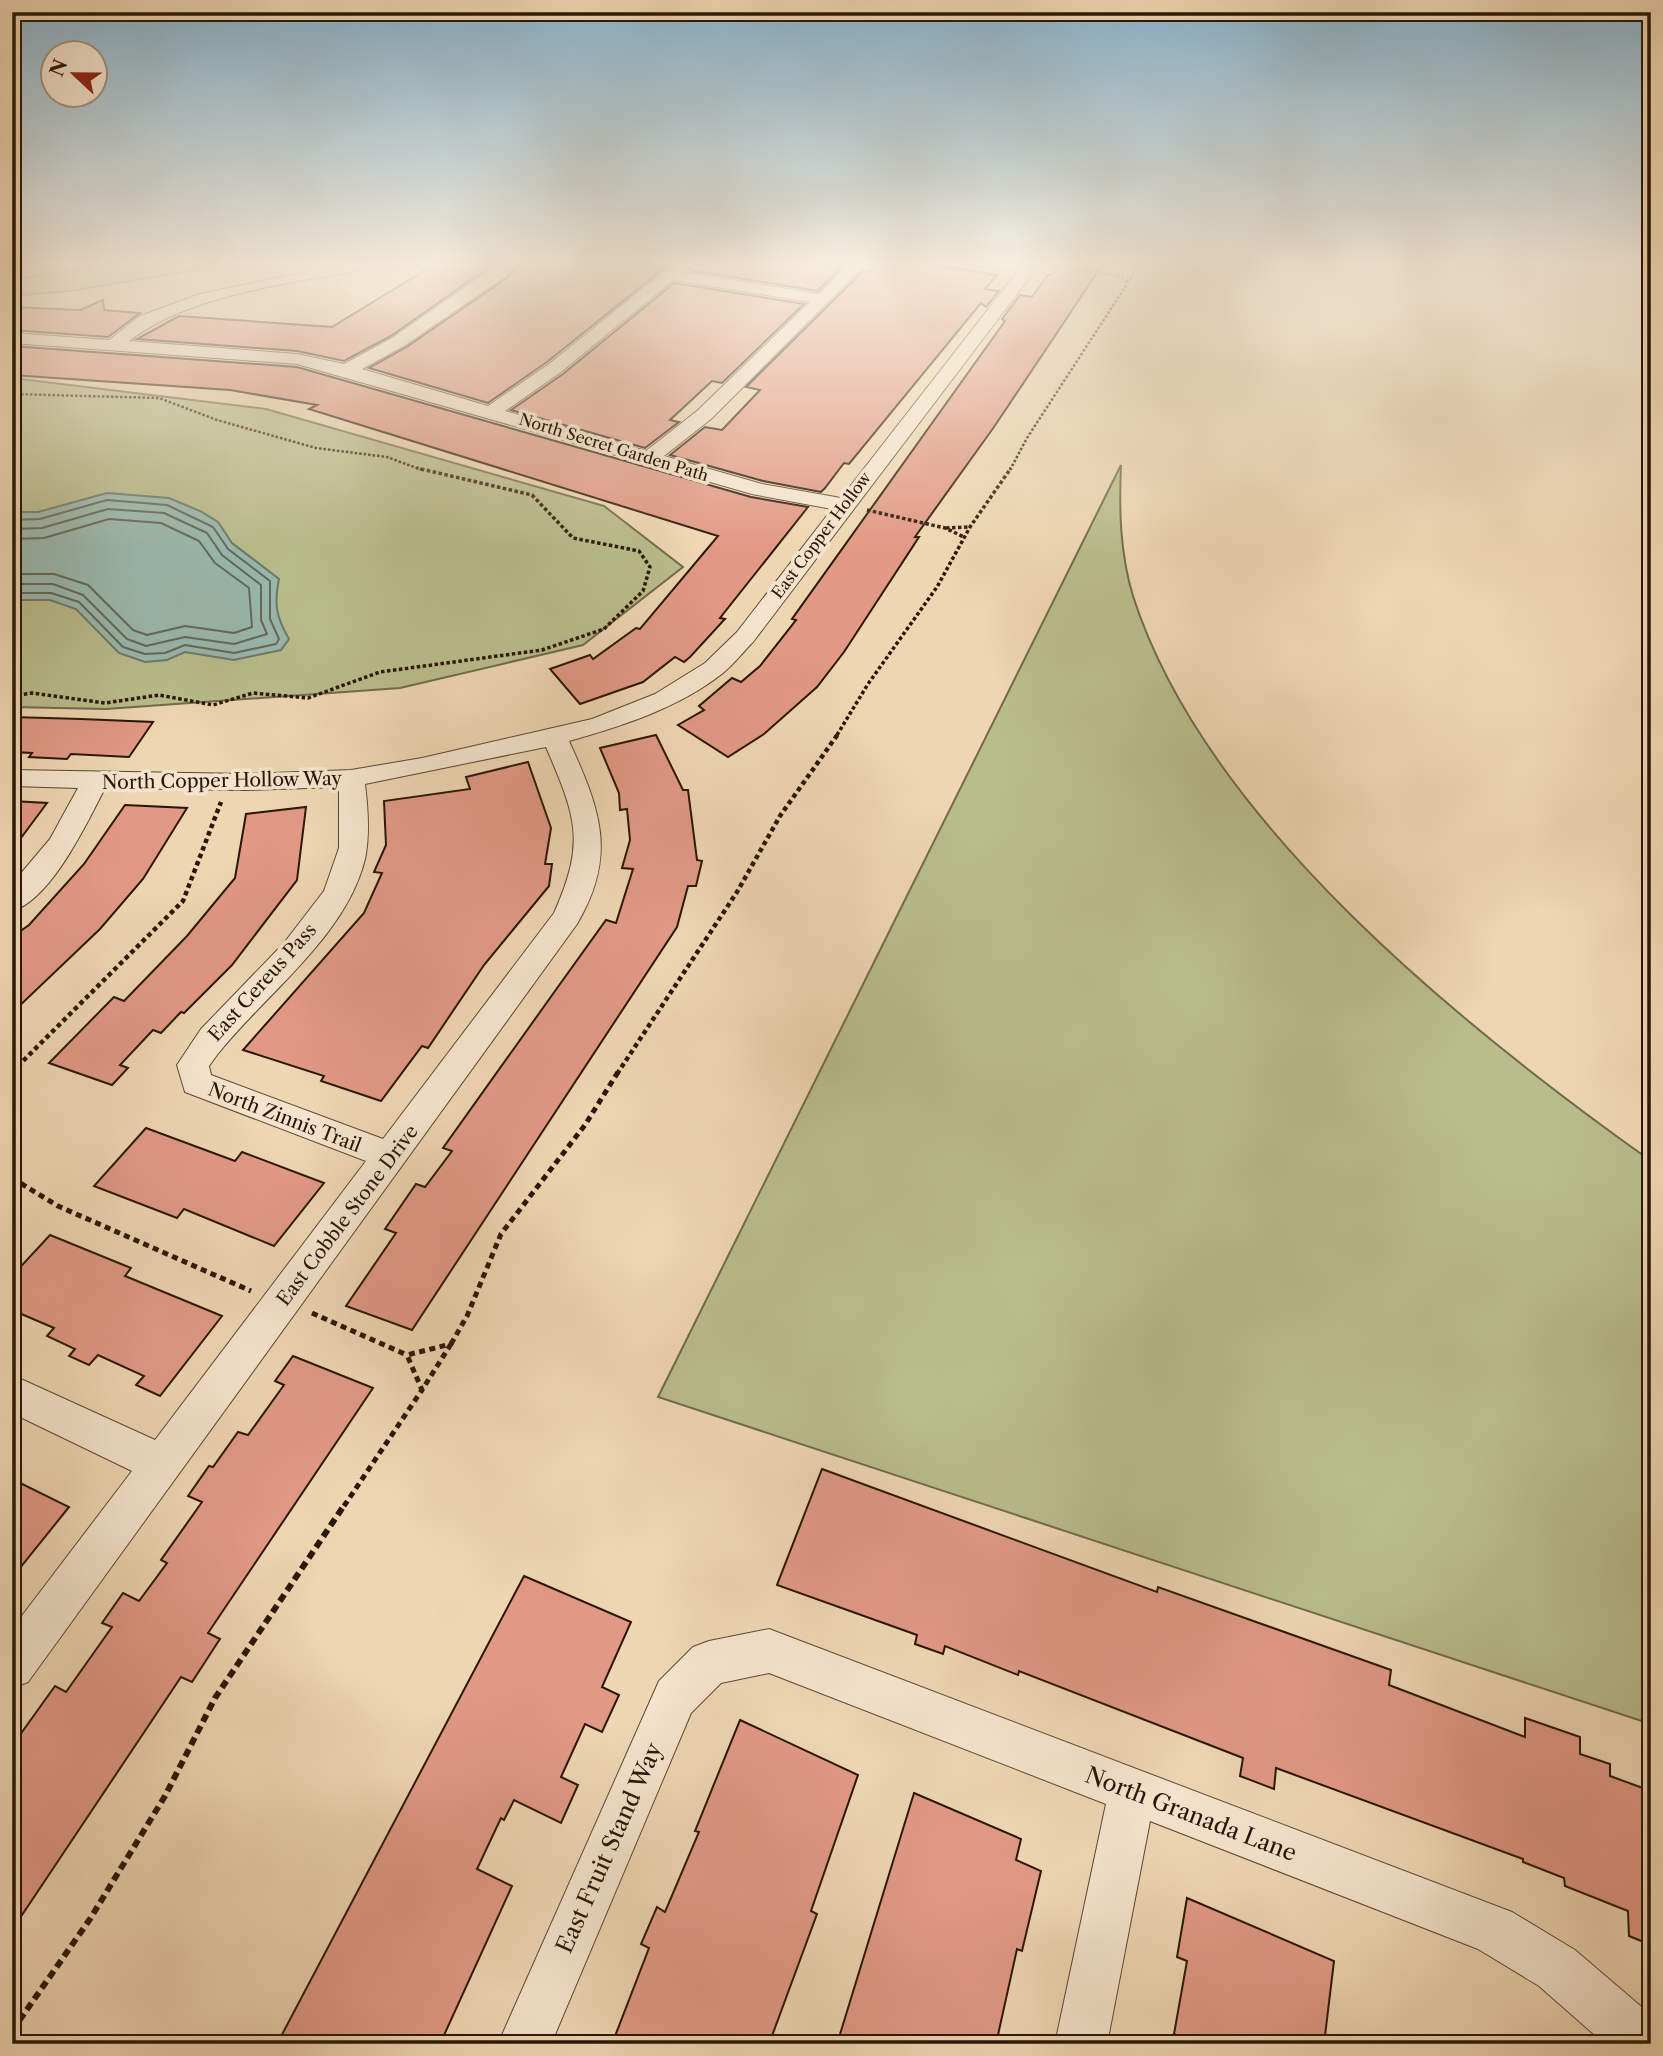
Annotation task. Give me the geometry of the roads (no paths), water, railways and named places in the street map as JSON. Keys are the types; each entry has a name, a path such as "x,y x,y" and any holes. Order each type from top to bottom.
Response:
{"street":[{"name":"North Secret Garden Path","path":"270,357 297,359 347,370 759,490 843,505"},
{"path":"347,370 371,357"},
{"path":"492,411 528,389 568,357"},
{"path":"650,458 704,415 763,357"},
{"name":"East Copper Hollow","path":"554,737 601,724 664,699 714,668 745,637 843,505 962,357"},
{"name":"North Copper Hollow Way","path":"12,778 230,782 351,778 554,737"},
{"name":"East Cobble Stone Drive","path":"12,1666 567,916 586,871 588,828 582,797 554,737"},
{"name":"East Cereus Pass","path":"193,1065 206,1043 302,943 335,895 351,861 356,820 351,778"},
{"path":"12,901 49,863 64,841 95,781"},
{"name":"North Zinnis Trail","path":"193,1065 197,1083 390,1156"},
{"path":"12,1393 162,1464"},
{"name":"North Granada Lane","path":"709,1664 769,1651 1494,1930 1557,1968 1645,2044"},
{"name":"East Fruit Stand Way","path":"524,2044 675,1697 709,1664"},
{"path":"1081,2044 1132,1791"}],"water":[{"path":"107,493 169,498 218,522 232,543 279,579 277,610 289,639 281,650 234,660 185,652 167,660 145,662 119,653 76,609 50,600 12,600 12,512 38,512"}]}
